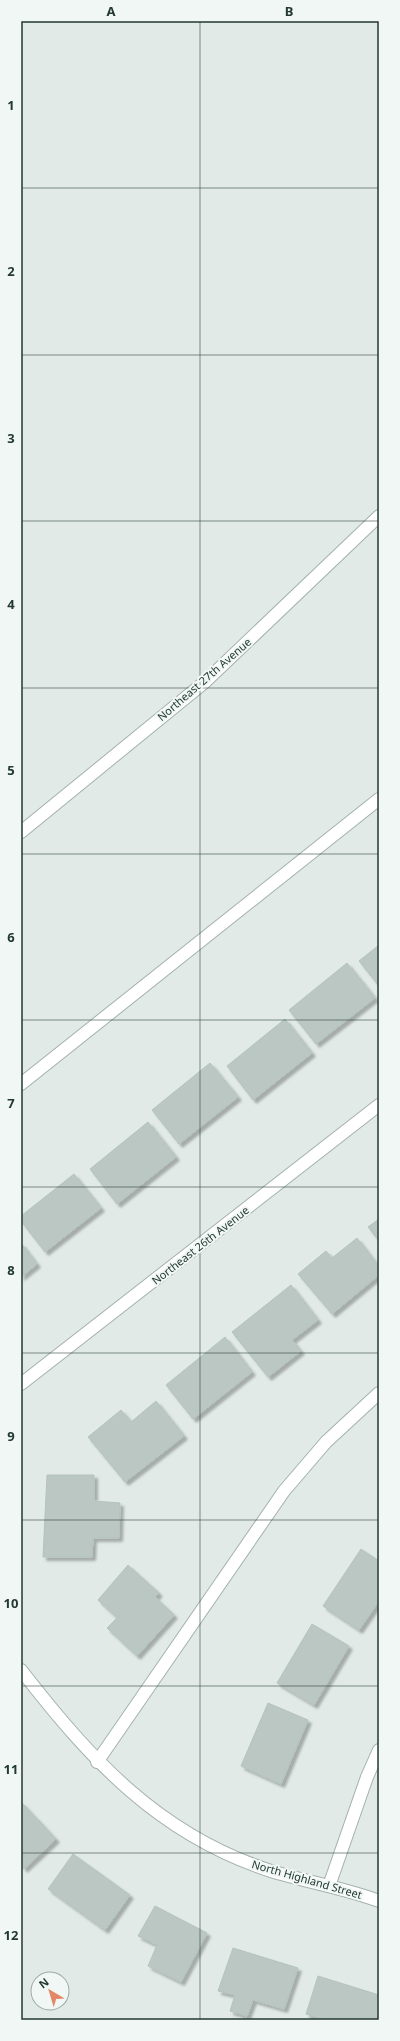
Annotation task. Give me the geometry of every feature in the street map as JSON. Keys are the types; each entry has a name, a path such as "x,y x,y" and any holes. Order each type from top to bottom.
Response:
{"street":[{"name":"Northeast 27th Avenue","path":"21,832 206,681 379,516"},
{"path":"21,1084 379,799"},
{"name":"Northeast 26th Avenue","path":"21,1384 379,1105"},
{"path":"97,1762 284,1491 326,1442 379,1393"},
{"name":"North Highland Street","path":"21,1670 53,1711 97,1762 150,1808 198,1839 225,1853 271,1871 379,1901"},
{"path":"329,1886 367,1778 379,1750"}],"building":[{"path":"379,945 379,986 359,961"},
{"path":"347,963 375,998 316,1044 289,1010"},
{"path":"285,1019 312,1053 253,1100 227,1066"},
{"path":"210,1063 238,1097 179,1144 152,1110"},
{"path":"148,1122 176,1157 117,1204 90,1169"},
{"path":"74,1174 101,1208 45,1252 21,1221 21,1216"},
{"path":"379,1219 379,1241 368,1227"},
{"path":"357,1238 379,1267 379,1275 332,1314 298,1274 326,1251 332,1258"},
{"path":"21,1243 37,1264 21,1277"},
{"path":"291,1285 318,1320 292,1340 301,1351 268,1377 232,1332"},
{"path":"225,1337 252,1372 193,1419 166,1385"},
{"path":"156,1401 184,1436 125,1482 88,1437 121,1410 131,1422"},
{"path":"47,1475 94,1475 94,1501 120,1503 119,1538 93,1538 92,1557 43,1557"},
{"path":"361,1549 379,1561 379,1601 359,1630 323,1606"},
{"path":"128,1565 159,1593 155,1597 174,1615 137,1656 107,1628 117,1618 98,1600"},
{"path":"312,1624 349,1646 314,1705 277,1683"},
{"path":"268,1703 308,1720 281,1784 241,1766"},
{"path":"21,1802 56,1839 24,1869 21,1865"},
{"path":"73,1854 130,1895 105,1930 48,1889"},
{"path":"155,1906 207,1933 181,1982 148,1966 157,1945 138,1936"},
{"path":"233,1948 298,1968 284,2009 253,2000 247,2016 230,2011 235,1995 218,1991"},
{"path":"318,1976 379,1995 379,2013 376,2020 325,2020 306,2014"}]}
